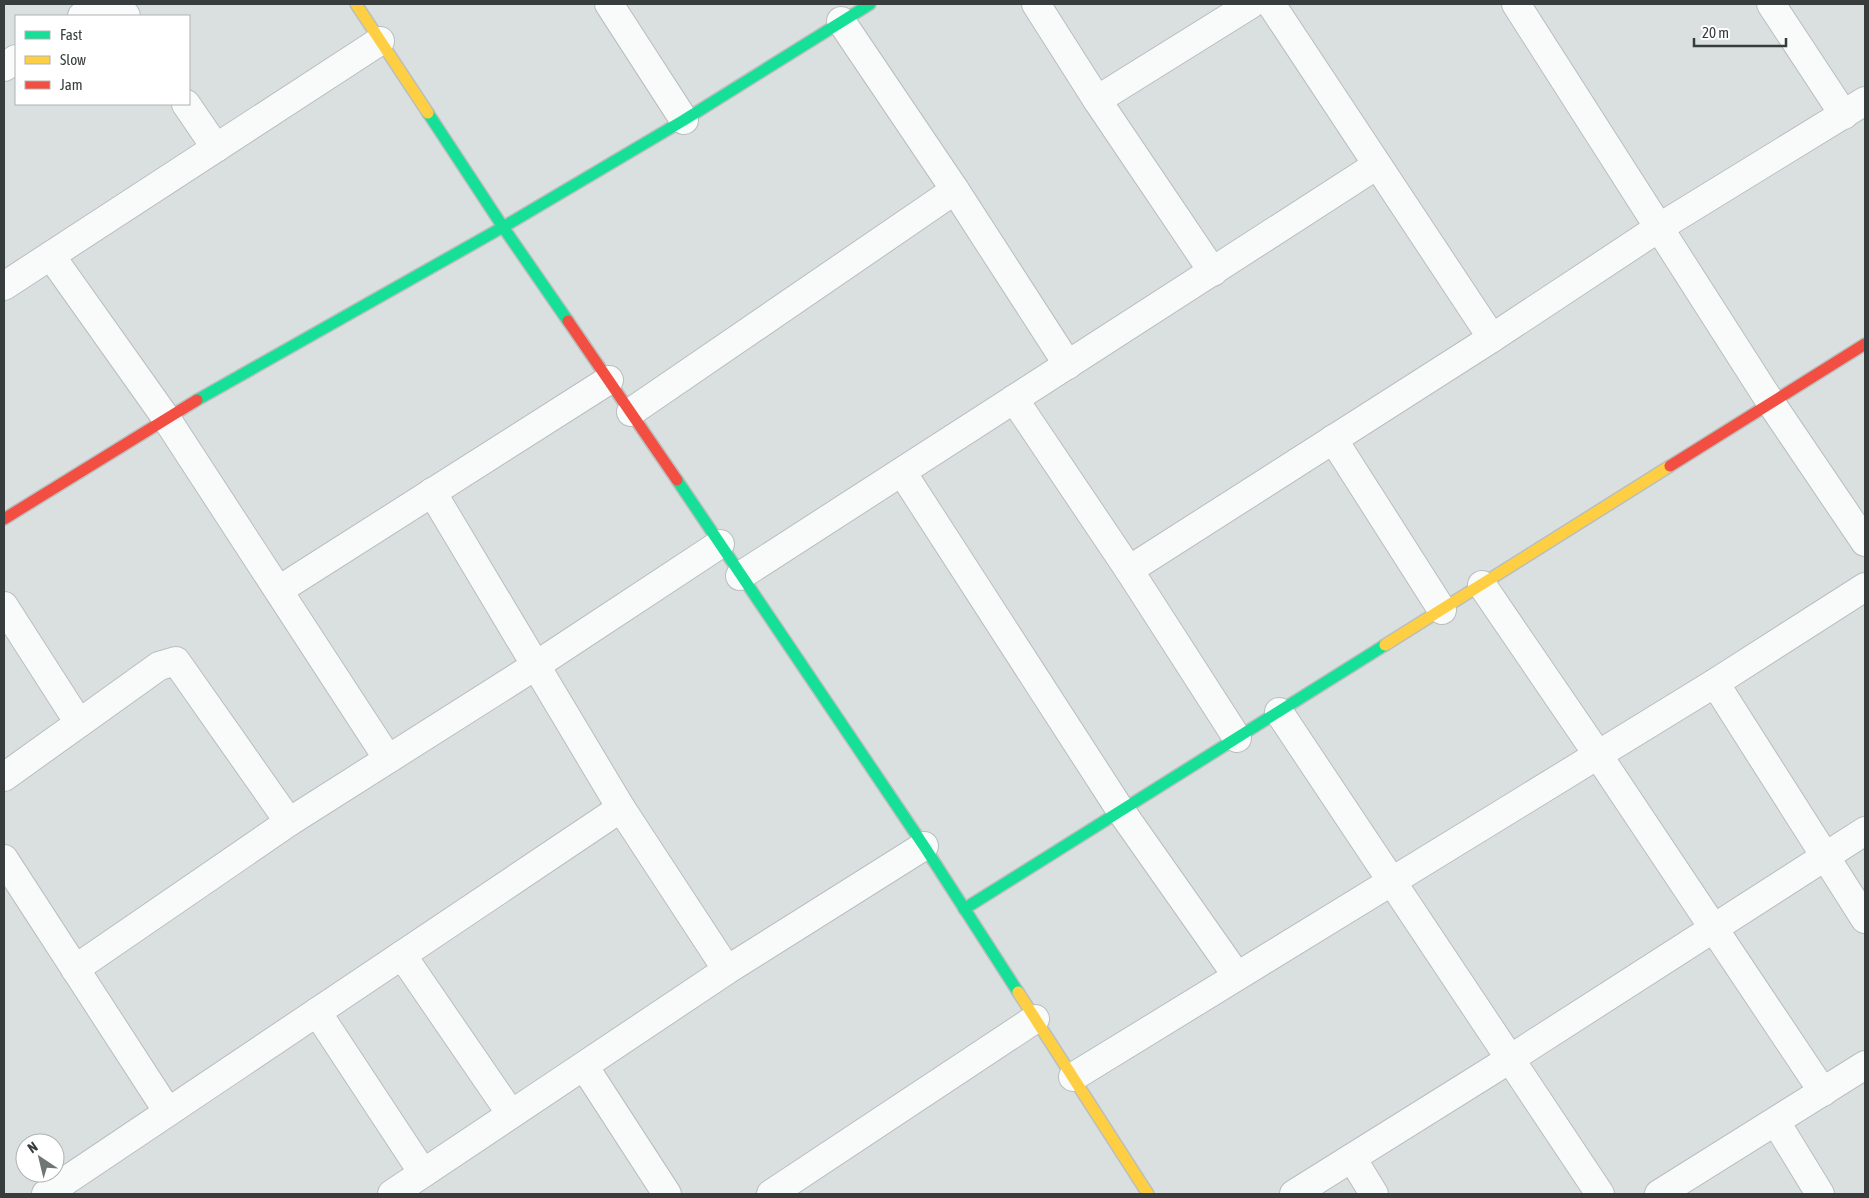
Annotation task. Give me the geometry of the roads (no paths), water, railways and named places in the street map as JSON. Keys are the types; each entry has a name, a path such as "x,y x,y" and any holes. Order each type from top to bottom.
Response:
{"street":[{"path":"84,15 101,4"},
{"path":"117,4 125,15"},
{"path":"356,4 503,227 631,412 924,846 1145,1193"},
{"path":"609,4 684,120"},
{"path":"4,519 166,418 503,227 684,120 870,4"},
{"path":"1036,4 1097,100 1213,272"},
{"path":"1097,100 1251,4"},
{"path":"1271,4 1492,338"},
{"path":"1516,4 1771,403 1865,542"},
{"path":"1129,570 1492,338 1660,227 1854,108 1771,4"},
{"path":"841,21 955,190 1068,365"},
{"path":"4,286 380,41"},
{"path":"4,67 15,60"},
{"path":"187,105 216,148"},
{"path":"740,576 1377,165"},
{"path":"631,412 955,190"},
{"path":"51,256 166,418 388,759"},
{"path":"964,909 1865,344"},
{"path":"279,590 609,380"},
{"path":"1014,399 1129,570 1237,738"},
{"path":"1333,439 1442,610"},
{"path":"902,472 1120,811 1237,976"},
{"path":"432,492 621,808 727,970"},
{"path":"75,969 289,822 535,666 720,544"},
{"path":"1482,585 1598,754 1823,1092"},
{"path":"1073,1078 1715,683 1865,587"},
{"path":"4,606 79,723"},
{"path":"4,777 160,666 176,661 289,822"},
{"path":"1715,683 1865,920"},
{"path":"1279,712 1600,1194"},
{"path":"46,1194 621,808"},
{"path":"1294,1194 1510,1059 1865,831"},
{"path":"392,1194 727,970 924,846"},
{"path":"4,859 168,1112"},
{"path":"402,955 512,1114"},
{"path":"317,1012 423,1173"},
{"path":"771,1194 1034,1019"},
{"path":"1659,1194 1865,1065"},
{"path":"584,1066 667,1194"},
{"path":"1776,1122 1820,1194"},
{"path":"1352,1158 1374,1194"}]}
